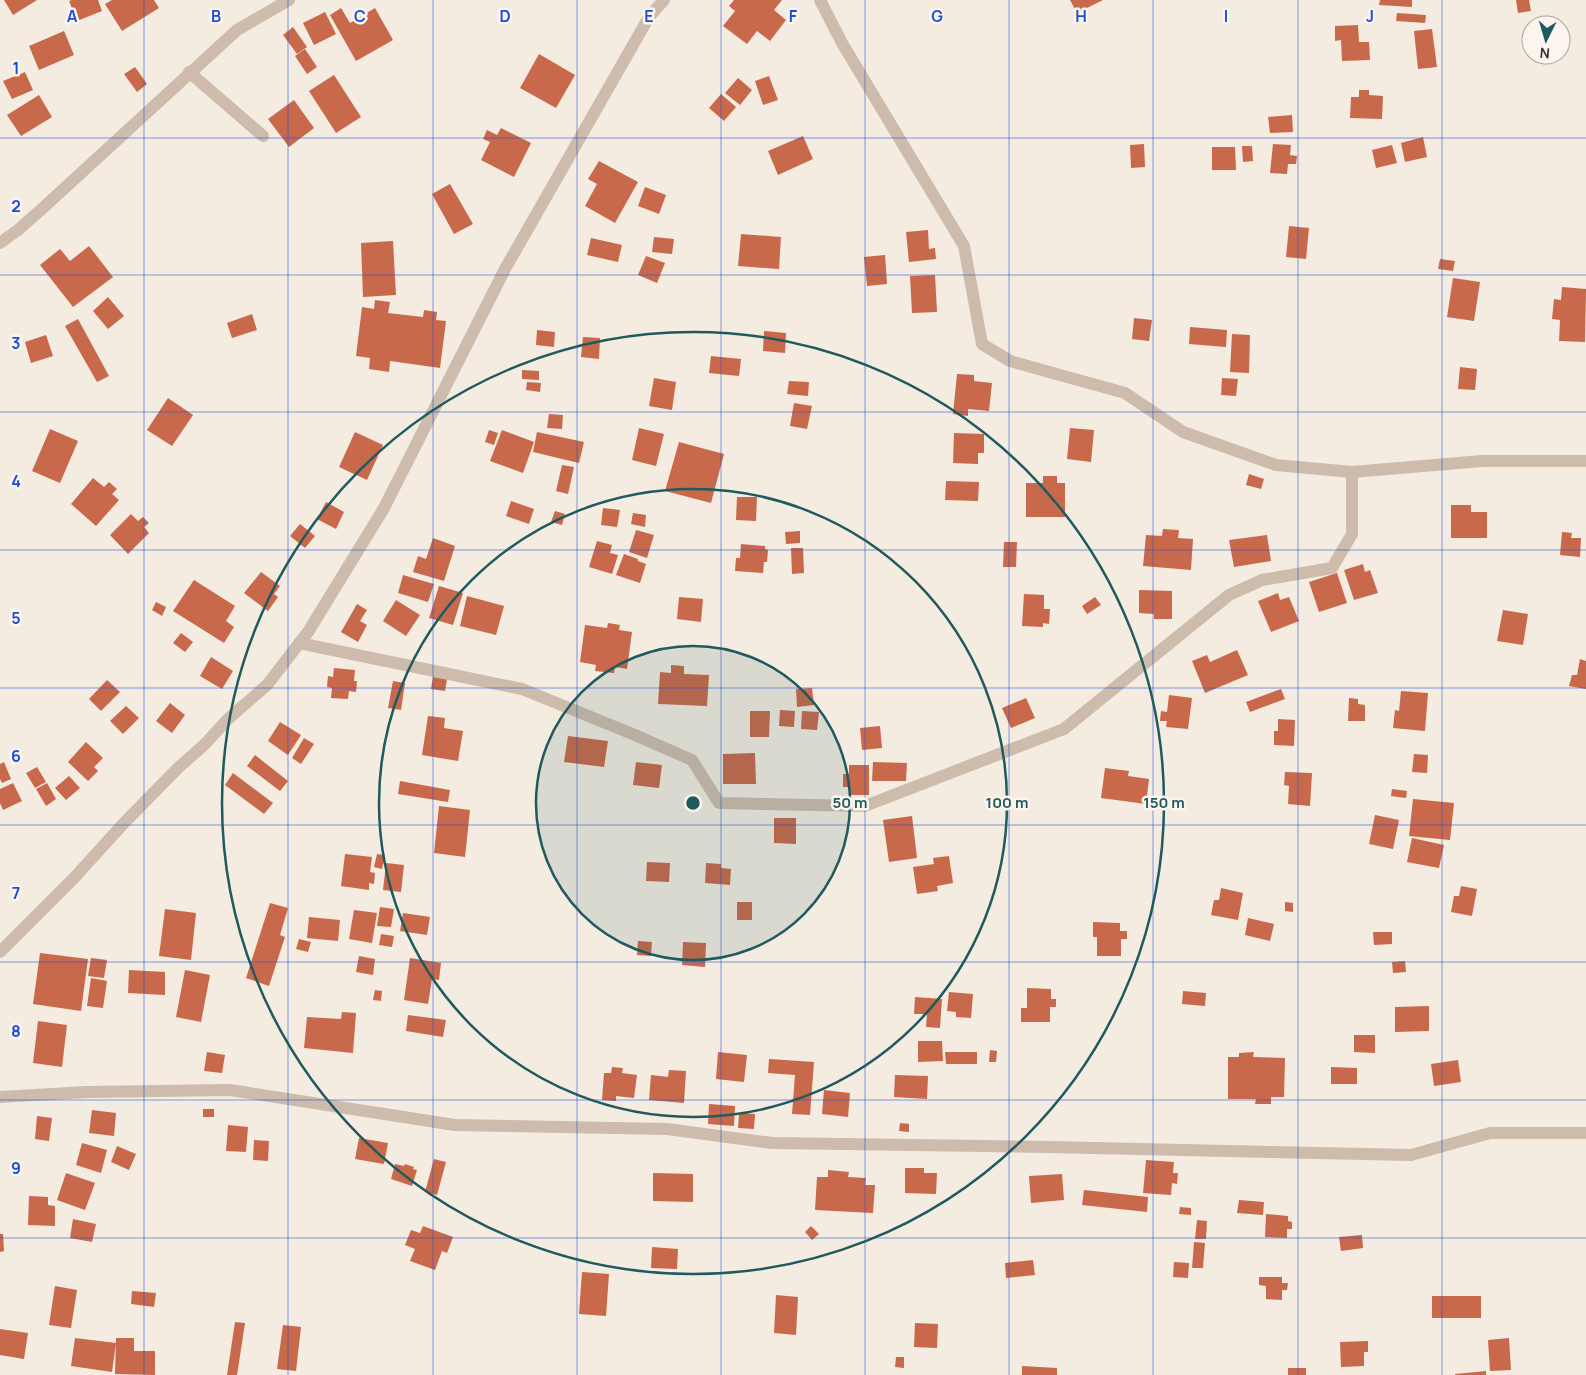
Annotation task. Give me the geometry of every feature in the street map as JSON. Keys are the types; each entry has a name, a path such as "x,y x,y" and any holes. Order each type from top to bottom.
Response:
{"street":[{"path":"0,243 44,207 237,30 288,0"},
{"path":"0,952 74,878 178,768 204,745 228,719 267,685 308,632 384,508 505,268 649,17 664,0"},
{"path":"820,0 842,43 964,246 982,344 1010,361 1125,393 1184,432 1276,465 1352,472 1482,461 1586,461"},
{"path":"189,72 263,136"},
{"path":"299,643 522,689 692,760 719,803 864,806 1064,729 1229,595 1262,580 1332,568 1352,534 1352,472"},
{"path":"0,1098 86,1092 230,1090 455,1124 667,1130 772,1143 1049,1146 1411,1155 1490,1133 1586,1133"}],"building":[{"path":"4,0 37,0 13,15"},
{"path":"98,0 102,11 77,21 69,1"},
{"path":"112,0 154,0 159,8 122,31 105,4"},
{"path":"734,0 782,0 774,10 786,20 770,41 757,31 747,44 723,26 735,11 729,6"},
{"path":"1070,0 1103,0 1077,13"},
{"path":"1380,0 1412,0 1412,7 1379,5"},
{"path":"1516,0 1529,0 1531,11 1518,13"},
{"path":"341,8 350,23 375,8 393,40 356,61 330,15"},
{"path":"325,12 336,34 314,45 303,23"},
{"path":"1397,13 1426,15 1425,23 1396,21"},
{"path":"1358,25 1359,42 1369,42 1370,60 1342,61 1341,40 1335,41 1335,26"},
{"path":"293,27 307,47 297,54 283,35"},
{"path":"1432,29 1437,67 1418,69 1414,31"},
{"path":"64,31 74,55 39,70 29,46"},
{"path":"305,49 317,67 307,74 295,56"},
{"path":"539,54 575,75 556,108 520,88"},
{"path":"135,67 147,84 137,92 124,74"},
{"path":"25,72 33,90 12,99 3,81"},
{"path":"334,75 361,117 336,133 309,91"},
{"path":"769,76 778,100 763,105 755,81"},
{"path":"738,78 752,90 740,105 725,93"},
{"path":"1359,90 1369,90 1369,95 1383,96 1382,119 1350,118 1351,97 1359,97"},
{"path":"721,94 736,107 724,121 709,108"},
{"path":"39,95 52,117 21,136 7,115"},
{"path":"294,100 314,128 289,147 268,119"},
{"path":"1292,115 1293,132 1270,133 1268,117"},
{"path":"501,128 531,143 514,177 481,160 490,142 483,139 487,130 497,135"},
{"path":"803,136 813,159 778,175 768,151"},
{"path":"1423,137 1427,157 1405,162 1401,143"},
{"path":"1144,144 1145,167 1131,168 1130,145"},
{"path":"1273,144 1291,145 1290,155 1297,156 1296,164 1288,164 1287,174 1270,173"},
{"path":"1392,145 1397,163 1376,168 1372,150"},
{"path":"1242,146 1252,146 1253,161 1243,162"},
{"path":"1212,147 1235,147 1236,170 1212,170"},
{"path":"599,161 638,182 615,223 585,206 597,184 588,179"},
{"path":"450,184 473,224 454,234 432,194"},
{"path":"645,187 666,195 659,214 638,206"},
{"path":"1289,226 1309,228 1306,259 1286,257"},
{"path":"928,230 929,249 935,248 936,259 909,262 906,232"},
{"path":"741,234 781,237 779,269 738,266"},
{"path":"654,237 674,239 672,254 652,252"},
{"path":"591,238 622,245 618,262 587,255"},
{"path":"393,241 396,295 363,297 361,243"},
{"path":"89,246 113,277 73,307 40,265 60,249 70,261"},
{"path":"885,255 887,284 867,286 864,257"},
{"path":"646,256 665,263 657,283 638,275"},
{"path":"1440,259 1455,261 1453,271 1438,269"},
{"path":"935,275 937,312 912,313 910,276"},
{"path":"1453,278 1480,282 1474,321 1447,317"},
{"path":"1562,287 1586,289 1585,342 1559,341 1560,320 1552,319 1554,299 1561,300"},
{"path":"108,297 124,316 108,329 93,311"},
{"path":"375,300 390,302 388,313 423,317 424,310 437,312 436,320 446,321 440,368 390,361 389,372 369,369 370,358 356,356 362,307 374,309"},
{"path":"252,314 257,330 232,338 227,323"},
{"path":"1134,318 1152,320 1149,341 1132,339"},
{"path":"78,319 109,376 97,382 65,326"},
{"path":"1190,327 1227,330 1226,347 1189,344"},
{"path":"537,330 555,332 554,347 536,345"},
{"path":"764,331 786,333 785,353 763,351"},
{"path":"1232,334 1250,335 1249,373 1230,372"},
{"path":"46,335 53,356 31,363 25,342"},
{"path":"583,337 600,338 599,359 581,357"},
{"path":"711,356 741,359 739,376 709,373"},
{"path":"1460,367 1477,369 1475,390 1458,389"},
{"path":"522,370 539,371 539,380 522,379"},
{"path":"957,374 974,375 974,381 992,383 989,411 968,409 968,416 953,414"},
{"path":"654,378 676,382 672,410 649,406"},
{"path":"1222,378 1238,379 1236,396 1221,395"},
{"path":"789,381 809,382 808,396 787,394"},
{"path":"527,382 541,383 540,392 526,390"},
{"path":"168,398 193,415 172,446 147,430"},
{"path":"794,403 812,406 807,429 790,426"},
{"path":"549,414 563,415 562,429 547,428"},
{"path":"639,428 664,434 656,466 632,460"},
{"path":"1070,428 1094,430 1091,462 1067,459"},
{"path":"50,429 78,441 60,483 32,471"},
{"path":"489,430 498,433 494,445 485,442"},
{"path":"502,430 534,442 523,473 490,461"},
{"path":"355,432 383,445 367,480 339,467"},
{"path":"537,432 584,442 579,463 533,452"},
{"path":"954,433 984,434 984,453 978,453 978,464 953,463"},
{"path":"679,442 724,454 711,503 665,491"},
{"path":"562,465 574,467 568,494 556,491"},
{"path":"1249,474 1264,479 1261,489 1246,485"},
{"path":"1043,476 1057,476 1057,483 1065,483 1065,517 1026,517 1026,483 1043,483"},
{"path":"93,478 104,487 109,482 117,489 112,494 119,500 96,526 71,504"},
{"path":"946,481 979,482 978,501 945,500"},
{"path":"737,497 757,497 756,521 736,520"},
{"path":"511,501 534,509 529,524 506,516"},
{"path":"326,502 344,512 336,529 317,519"},
{"path":"1451,505 1471,505 1471,512 1487,512 1487,538 1451,538"},
{"path":"603,508 620,510 617,527 601,525"},
{"path":"555,511 565,514 562,525 551,522"},
{"path":"633,513 646,515 645,527 631,524"},
{"path":"131,514 138,521 143,517 149,523 144,527 149,533 128,554 110,535"},
{"path":"300,524 315,536 305,548 290,536"},
{"path":"1163,529 1179,530 1178,538 1193,539 1191,570 1143,566 1146,535 1162,536"},
{"path":"636,530 654,535 647,558 629,552"},
{"path":"800,531 800,543 786,544 785,532"},
{"path":"1562,532 1572,533 1571,538 1581,538 1580,557 1560,555"},
{"path":"1267,535 1271,561 1234,567 1229,540"},
{"path":"433,538 455,546 444,581 413,572 418,556 426,559"},
{"path":"597,541 612,545 610,553 618,555 612,574 589,567"},
{"path":"1004,542 1017,542 1016,567 1003,567"},
{"path":"741,544 765,546 765,549 768,550 767,562 764,562 763,573 735,571 736,558 740,558"},
{"path":"791,548 803,548 804,573 792,574"},
{"path":"624,554 646,564 640,583 616,575"},
{"path":"1363,564 1365,572 1370,570 1378,593 1354,600 1344,570"},
{"path":"261,572 280,586 274,594 278,597 268,611 244,593"},
{"path":"1337,573 1347,603 1319,612 1309,582"},
{"path":"403,575 434,584 428,602 398,593"},
{"path":"194,580 235,606 226,621 234,627 224,643 173,611"},
{"path":"439,586 463,593 453,625 429,618"},
{"path":"1139,590 1172,591 1172,619 1154,619 1154,614 1139,613"},
{"path":"1278,593 1280,600 1289,597 1299,621 1271,632 1258,601"},
{"path":"1024,594 1044,595 1044,609 1050,609 1049,624 1043,623 1043,627 1022,626"},
{"path":"467,596 504,606 496,635 460,626"},
{"path":"679,597 703,599 701,622 677,619"},
{"path":"1095,597 1101,605 1087,614 1082,606"},
{"path":"396,600 420,615 406,636 383,621"},
{"path":"156,602 166,607 162,616 152,610"},
{"path":"357,604 367,610 360,621 367,625 358,642 341,632"},
{"path":"1503,610 1528,614 1523,645 1497,641"},
{"path":"608,623 620,625 619,630 632,632 627,669 615,667 614,673 595,671 596,665 580,662 585,625 607,628"},
{"path":"181,633 193,642 185,652 173,643"},
{"path":"1237,650 1248,675 1205,693 1192,661 1207,655 1210,662"},
{"path":"211,657 233,671 222,689 200,676"},
{"path":"1580,659 1586,661 1586,689 1569,686 1572,675 1577,675"},
{"path":"671,665 684,666 684,674 709,675 707,706 658,704 660,672 671,673"},
{"path":"334,668 355,670 356,692 349,691 348,699 331,698 332,688 327,687 328,676 333,677"},
{"path":"433,677 447,679 445,691 431,689"},
{"path":"107,680 120,692 101,711 89,699"},
{"path":"393,681 405,683 401,710 388,708"},
{"path":"812,688 814,705 797,707 796,689"},
{"path":"1281,689 1285,699 1250,712 1246,702"},
{"path":"1401,691 1428,693 1425,731 1393,728 1395,710 1399,711"},
{"path":"1169,695 1192,698 1188,729 1166,727 1167,721 1160,721 1161,711 1167,712"},
{"path":"1026,698 1035,718 1011,728 1002,708"},
{"path":"1349,698 1358,699 1358,704 1365,705 1365,721 1348,721"},
{"path":"170,703 185,715 172,733 156,721"},
{"path":"126,706 139,718 123,734 110,721"},
{"path":"780,710 795,711 794,727 779,726"},
{"path":"750,711 770,711 769,737 750,737"},
{"path":"802,711 819,712 817,730 801,729"},
{"path":"428,716 445,718 444,728 463,731 458,761 422,755"},
{"path":"1278,719 1295,720 1294,746 1274,745 1274,731 1278,731"},
{"path":"280,722 301,735 288,755 268,741"},
{"path":"880,726 882,748 862,750 860,728"},
{"path":"568,736 608,741 604,767 564,762"},
{"path":"304,738 314,744 301,764 292,758"},
{"path":"86,742 103,758 94,767 98,771 88,781 68,762"},
{"path":"755,753 756,784 723,784 723,754"},
{"path":"1414,754 1428,755 1427,773 1412,772"},
{"path":"255,755 288,781 280,791 247,766"},
{"path":"4,762 11,779 2,783 0,779 0,764"},
{"path":"636,762 662,765 659,788 633,785"},
{"path":"873,762 907,763 906,781 872,781"},
{"path":"849,765 869,765 869,795 849,795 849,787 843,787 843,774 849,774"},
{"path":"37,767 46,782 35,788 26,773"},
{"path":"1105,768 1129,771 1128,776 1149,779 1146,804 1101,798"},
{"path":"1285,772 1312,773 1310,806 1288,804 1289,786 1284,785"},
{"path":"233,773 273,803 264,814 225,785"},
{"path":"69,776 80,788 66,800 55,788"},
{"path":"400,781 450,790 448,802 398,794"},
{"path":"13,783 22,801 3,810 0,803 0,789"},
{"path":"47,783 56,799 46,806 36,789"},
{"path":"1392,789 1407,791 1406,798 1391,796"},
{"path":"1413,799 1454,803 1450,840 1409,836"},
{"path":"439,806 470,810 465,857 434,853"},
{"path":"1375,815 1399,820 1393,849 1369,844"},
{"path":"912,816 917,858 889,862 883,820"},
{"path":"774,818 796,818 796,844 774,843"},
{"path":"1412,838 1444,845 1439,868 1407,862"},
{"path":"345,854 372,857 370,872 375,873 374,884 369,883 369,890 341,886"},
{"path":"377,854 385,855 382,869 374,867"},
{"path":"949,856 953,883 937,886 938,891 917,894 913,867 934,864 933,858"},
{"path":"647,862 670,863 669,882 646,881"},
{"path":"386,863 404,865 401,892 383,890"},
{"path":"706,863 721,864 721,868 731,869 730,885 705,883"},
{"path":"1461,886 1477,889 1472,916 1451,912 1454,896 1459,896"},
{"path":"1221,888 1243,893 1238,920 1211,915 1214,900 1219,900"},
{"path":"737,902 752,902 752,920 737,920"},
{"path":"1285,902 1293,903 1293,912 1285,911"},
{"path":"270,903 288,908 280,935 285,937 269,986 246,978"},
{"path":"380,907 394,909 391,927 377,926"},
{"path":"165,909 196,913 191,960 159,956"},
{"path":"354,910 377,913 372,943 349,939"},
{"path":"403,913 430,917 427,935 400,931"},
{"path":"309,917 340,920 338,941 307,938"},
{"path":"1248,918 1274,924 1270,941 1245,935"},
{"path":"1093,922 1120,923 1120,931 1127,931 1127,939 1121,939 1121,956 1097,956 1097,937 1093,937"},
{"path":"1373,932 1392,932 1392,944 1374,945"},
{"path":"381,934 394,936 392,947 379,945"},
{"path":"299,939 311,942 308,952 296,949"},
{"path":"638,941 652,942 651,956 637,955"},
{"path":"683,942 706,943 705,967 682,965"},
{"path":"40,953 88,959 81,1011 33,1004"},
{"path":"359,956 375,959 373,975 356,972"},
{"path":"91,958 107,960 104,978 88,976"},
{"path":"410,958 441,963 439,980 432,979 428,1004 404,1000"},
{"path":"1405,961 1406,972 1393,973 1392,962"},
{"path":"129,970 165,972 165,995 128,993"},
{"path":"185,970 210,975 201,1022 176,1017"},
{"path":"91,978 107,981 103,1008 87,1006"},
{"path":"1027,988 1051,989 1051,999 1056,999 1056,1007 1050,1007 1050,1022 1021,1022 1021,1008 1027,1008"},
{"path":"375,990 382,991 381,1001 373,1000"},
{"path":"1183,991 1206,993 1205,1006 1182,1004"},
{"path":"949,992 973,994 971,1018 956,1017 956,1012 947,1011"},
{"path":"915,997 942,999 940,1028 926,1027 927,1014 914,1014"},
{"path":"1429,1006 1429,1031 1395,1032 1395,1007"},
{"path":"342,1012 356,1013 353,1053 304,1048 307,1017 341,1019"},
{"path":"408,1015 446,1020 443,1037 406,1031"},
{"path":"38,1021 67,1025 62,1067 33,1063"},
{"path":"1354,1035 1375,1035 1375,1053 1354,1052"},
{"path":"918,1041 942,1041 943,1061 918,1062"},
{"path":"990,1050 997,1051 996,1062 989,1062"},
{"path":"207,1052 225,1055 222,1073 204,1071"},
{"path":"718,1052 747,1055 744,1082 716,1079"},
{"path":"945,1052 977,1052 977,1064 946,1064"},
{"path":"1254,1052 1253,1057 1285,1058 1284,1097 1271,1097 1271,1104 1255,1104 1256,1099 1228,1099 1228,1057 1239,1057 1239,1053"},
{"path":"769,1059 814,1062 810,1115 792,1114 795,1075 768,1073"},
{"path":"1458,1060 1461,1082 1434,1086 1431,1064"},
{"path":"612,1067 623,1068 622,1073 637,1075 634,1098 616,1096 616,1101 602,1100 604,1073 611,1073"},
{"path":"1331,1067 1357,1068 1357,1084 1331,1084"},
{"path":"669,1070 686,1071 684,1103 649,1100 651,1075 668,1077"},
{"path":"895,1075 928,1076 927,1099 894,1097"},
{"path":"824,1090 850,1093 848,1117 822,1114"},
{"path":"709,1104 735,1106 734,1126 708,1124"},
{"path":"203,1109 214,1109 214,1117 203,1117"},
{"path":"92,1110 116,1113 114,1136 89,1133"},
{"path":"739,1113 755,1114 754,1129 738,1128"},
{"path":"37,1116 52,1118 49,1141 35,1139"},
{"path":"900,1123 909,1124 909,1132 899,1131"},
{"path":"228,1125 248,1127 246,1152 226,1151"},
{"path":"359,1138 388,1143 384,1164 355,1159"},
{"path":"254,1140 269,1141 268,1161 253,1160"},
{"path":"82,1143 107,1150 101,1173 76,1165"},
{"path":"117,1146 136,1154 129,1170 111,1162"},
{"path":"434,1159 446,1162 437,1195 425,1192"},
{"path":"1146,1160 1174,1162 1173,1173 1178,1173 1177,1184 1172,1183 1171,1195 1143,1193"},
{"path":"395,1164 404,1166 405,1164 417,1170 412,1186 391,1179"},
{"path":"905,1168 924,1168 924,1173 937,1173 936,1194 905,1193"},
{"path":"828,1170 849,1172 848,1177 866,1178 865,1185 875,1185 873,1213 815,1210 817,1177 828,1177"},
{"path":"66,1173 95,1183 85,1210 57,1200"},
{"path":"653,1173 693,1174 693,1202 653,1201"},
{"path":"1062,1174 1064,1200 1031,1203 1029,1176"},
{"path":"1084,1190 1148,1197 1147,1212 1082,1205"},
{"path":"29,1196 48,1197 48,1205 55,1206 55,1226 28,1225"},
{"path":"1239,1200 1264,1202 1263,1215 1237,1213"},
{"path":"1180,1207 1191,1208 1191,1215 1179,1214"},
{"path":"1266,1214 1288,1216 1288,1221 1292,1222 1292,1229 1287,1229 1287,1238 1265,1237"},
{"path":"73,1219 96,1224 92,1242 70,1238"},
{"path":"1197,1220 1207,1221 1206,1239 1195,1239"},
{"path":"423,1226 453,1237 447,1253 442,1251 435,1270 410,1261 415,1249 405,1245 411,1230 420,1233"},
{"path":"811,1226 819,1234 812,1240 805,1232"},
{"path":"0,1234 3,1234 4,1251 0,1252"},
{"path":"1362,1235 1363,1248 1341,1251 1339,1237"},
{"path":"1194,1242 1205,1243 1203,1268 1192,1268"},
{"path":"652,1247 678,1249 677,1269 651,1268"},
{"path":"1033,1260 1035,1275 1006,1278 1005,1263"},
{"path":"1174,1262 1189,1263 1188,1278 1173,1277"},
{"path":"582,1272 609,1274 606,1316 579,1314"},
{"path":"1259,1277 1282,1277 1282,1283 1288,1283 1287,1290 1282,1290 1282,1300 1266,1299 1266,1286 1259,1285"},
{"path":"55,1286 77,1290 71,1328 49,1325"},
{"path":"132,1291 156,1293 154,1307 131,1304"},
{"path":"776,1295 798,1297 796,1335 774,1333"},
{"path":"1432,1296 1481,1296 1481,1318 1432,1318"},
{"path":"235,1322 245,1323 237,1375 227,1375"},
{"path":"915,1323 938,1324 937,1348 914,1347"},
{"path":"283,1325 301,1327 296,1371 277,1369"},
{"path":"0,1329 28,1333 24,1359 0,1355"},
{"path":"75,1338 116,1343 112,1372 71,1366"},
{"path":"116,1338 134,1338 134,1351 155,1351 155,1375 115,1374"},
{"path":"1509,1338 1511,1370 1490,1371 1488,1340"},
{"path":"1368,1341 1368,1352 1364,1352 1364,1366 1341,1367 1340,1342"},
{"path":"896,1357 904,1357 904,1368 895,1367"},
{"path":"1022,1366 1057,1368 1057,1375 1022,1375"},
{"path":"1288,1368 1306,1368 1306,1375 1288,1375"},
{"path":"1486,1371 1486,1375 1455,1375 1455,1374"}]}
